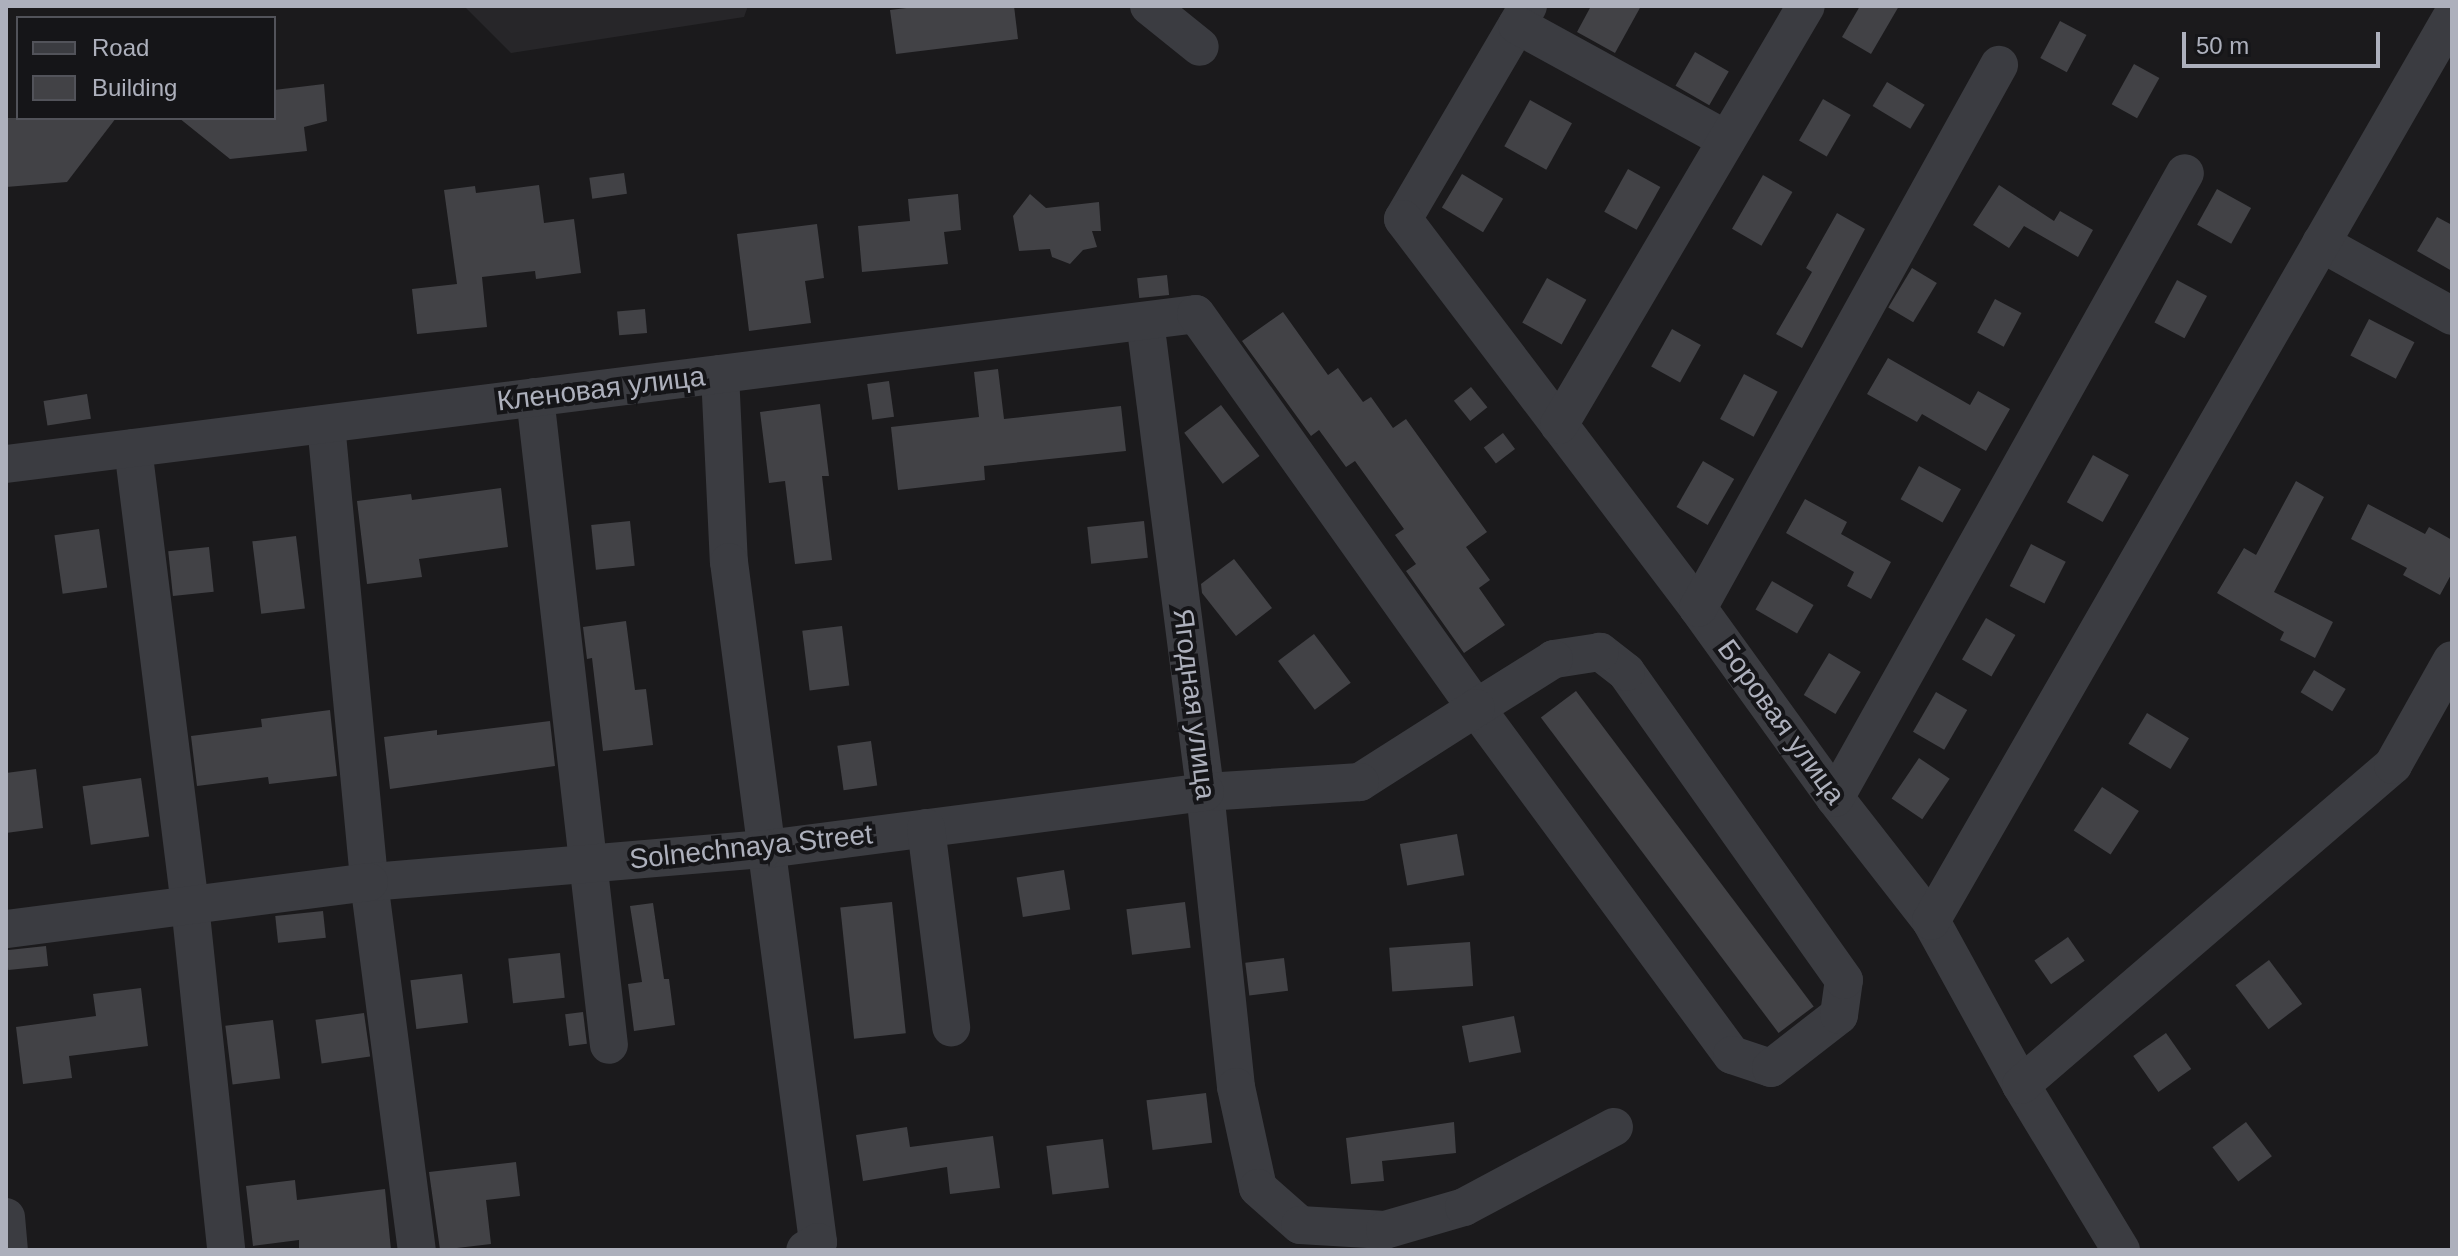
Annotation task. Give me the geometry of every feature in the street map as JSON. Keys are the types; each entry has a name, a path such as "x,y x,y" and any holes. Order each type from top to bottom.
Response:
{"street":[{"path":"1149,6 1200,47"},
{"path":"1559,425 1806,6"},
{"path":"1523,16 1727,140"},
{"name":"Боровая улица","path":"1523,16 1403,219 1698,608 1835,798 1931,921 2021,1085 2121,1250"},
{"path":"1931,921 2452,16"},
{"path":"1698,608 1999,65"},
{"path":"1835,798 2185,173"},
{"path":"2321,243 2452,316"},
{"name":"Кленовая улица","path":"6,464 1196,314 1476,708"},
{"name":"Ягодная улица","path":"1145,321 1205,792 1236,1087 1258,1188 1300,1225 1385,1230 1464,1207 1614,1127"},
{"path":"720,374 729,562 764,849 818,1242 805,1250"},
{"path":"535,397 609,1045"},
{"path":"326,424 369,882 417,1250"},
{"path":"133,448 190,905 226,1250"},
{"name":"Solnechnaya Street","path":"6,929 369,882 764,849 1205,792 1360,782 1476,708 1554,659 1600,652 1626,672 1844,980 1839,1015 1771,1068 1732,1055 1476,708"},
{"path":"2021,1085 2393,765 2452,660"},
{"path":"926,828 951,1027"},
{"path":"6,1217 9,1250"}],"shaded area":[{"path":"464,6 748,6 744,17 511,53"}],"building":[{"path":"923,6 1014,6 1018,39 896,54 890,10"},
{"path":"1591,6 1641,6 1615,53 1577,32"},
{"path":"1860,6 1899,6 1871,54 1842,37"},
{"path":"2060,21 2086,35 2067,72 2040,58"},
{"path":"1695,52 1729,72 1709,105 1676,86"},
{"path":"2134,64 2159,78 2137,118 2112,104"},
{"path":"1887,82 1925,105 1910,129 1873,106"},
{"path":"324,84 327,121 304,127 307,151 230,159 181,120 276,120 276,90"},
{"path":"1823,99 1851,115 1827,157 1799,141"},
{"path":"1530,100 1572,123 1546,170 1504,146"},
{"path":"6,118 114,120 67,182 6,187"},
{"path":"1628,169 1660,187 1637,230 1604,212"},
{"path":"624,173 627,194 592,199 589,178"},
{"path":"1462,174 1503,199 1483,232 1442,207"},
{"path":"1763,175 1792,192 1761,246 1732,229"},
{"path":"539,185 544,223 574,219 581,273 536,279 535,271 482,277 487,327 417,334 412,289 457,284 444,190 475,186 476,193"},
{"path":"1999,185 2054,221 2060,211 2093,230 2078,257 2024,226 2009,248 1973,225"},
{"path":"2217,189 2251,208 2231,244 2197,225"},
{"path":"958,194 961,230 944,232 948,264 862,272 858,226 910,221 908,199"},
{"path":"1030,194 1046,208 1099,202 1101,231 1092,231 1097,247 1083,250 1070,264 1052,257 1050,249 1019,251 1013,216"},
{"path":"1837,213 1865,229 1802,348 1776,334 1812,272 1806,268"},
{"path":"2437,217 2452,225 2452,271 2417,251"},
{"path":"817,224 824,278 805,281 811,323 749,331 737,234"},
{"path":"1912,268 1937,283 1913,322 1888,307"},
{"path":"1167,275 1169,295 1139,298 1137,278"},
{"path":"1547,278 1586,300 1562,344 1522,323"},
{"path":"2177,280 2207,296 2184,338 2154,322"},
{"path":"1995,299 2021,313 2004,347 1977,333"},
{"path":"645,309 647,333 619,335 617,311"},
{"path":"1283,312 1328,375 1338,368 1363,402 1371,397 1393,428 1406,419 1487,532 1466,547 1490,580 1479,588 1505,625 1464,653 1406,571 1416,564 1395,535 1404,529 1355,461 1346,467 1319,430 1311,436 1242,341"},
{"path":"2369,319 2414,342 2396,379 2350,356"},
{"path":"1672,329 1701,345 1680,383 1651,367"},
{"path":"1888,358 1970,405 1978,391 2010,409 1986,451 1922,414 1917,422 1867,394"},
{"path":"998,369 1004,419 1121,406 1126,451 984,466 985,480 898,490 891,427 979,417 974,372"},
{"path":"1744,374 1778,392 1754,437 1720,419"},
{"path":"889,381 894,417 872,420 867,384"},
{"path":"1471,387 1487,407 1470,421 1454,401"},
{"path":"87,394 91,419 47,426 44,401"},
{"path":"820,404 829,476 822,476 832,560 795,564 785,481 769,483 760,412"},
{"path":"1221,405 1260,456 1223,484 1184,433"},
{"path":"1503,433 1515,449 1496,463 1484,447"},
{"path":"2093,455 2129,475 2103,522 2067,502"},
{"path":"1703,461 1734,479 1708,525 1676,507"},
{"path":"1919,466 1961,489 1943,523 1901,499"},
{"path":"2296,481 2324,497 2274,592 2333,622 2315,658 2280,640 2284,632 2217,593 2244,548 2256,555"},
{"path":"501,488 508,547 419,559 422,577 367,584 357,501 411,494 412,500"},
{"path":"1805,499 1847,522 1841,534 1891,562 1871,599 1847,586 1854,572 1786,533"},
{"path":"2368,504 2425,534 2429,527 2452,540 2452,573 2440,595 2403,575 2407,568 2351,539"},
{"path":"630,521 635,566 596,570 591,525"},
{"path":"1144,521 1148,558 1091,564 1087,527"},
{"path":"99,529 107,587 63,594 54,535"},
{"path":"296,536 305,608 261,614 252,541"},
{"path":"2031,544 2066,562 2044,604 2010,586"},
{"path":"209,547 214,592 173,596 168,551"},
{"path":"1234,559 1272,608 1236,636 1202,593 1201,584"},
{"path":"1772,581 1814,605 1797,634 1756,610"},
{"path":"1986,618 2015,635 1991,677 1962,660"},
{"path":"626,621 635,690 646,689 653,745 603,751 592,658 587,659 583,627"},
{"path":"842,626 849,686 810,690 802,631"},
{"path":"1314,634 1351,683 1315,710 1278,661"},
{"path":"1829,653 1861,672 1835,714 1804,695"},
{"path":"2314,670 2346,689 2332,711 2301,692"},
{"path":"1576,691 1814,1006 1779,1033 1541,717"},
{"path":"1936,692 1967,710 1944,750 1913,732"},
{"path":"330,710 337,776 269,784 268,777 197,786 191,736 262,727 261,719"},
{"path":"2147,713 2189,738 2170,769 2128,744"},
{"path":"550,721 555,766 390,789 384,737 437,730 437,735"},
{"path":"871,741 877,786 844,790 837,746"},
{"path":"1919,758 1950,779 1922,819 1892,799"},
{"path":"36,769 43,828 6,833 6,773"},
{"path":"141,778 149,836 91,845 83,786"},
{"path":"2102,787 2139,811 2111,855 2074,831"},
{"path":"1457,834 1464,875 1407,885 1400,844"},
{"path":"1064,870 1070,910 1023,917 1017,878"},
{"path":"892,902 906,1033 854,1039 840,907"},
{"path":"1185,902 1191,948 1132,955 1126,909"},
{"path":"653,903 664,979 669,979 675,1025 634,1031 628,984 642,982 630,906"},
{"path":"323,911 326,938 278,943 275,916"},
{"path":"2068,937 2085,961 2051,984 2034,961"},
{"path":"1470,942 1473,986 1392,992 1389,948"},
{"path":"46,946 48,966 8,970 6,950"},
{"path":"560,953 565,998 513,1003 508,958"},
{"path":"1284,958 1288,991 1249,996 1245,963"},
{"path":"2269,960 2302,1004 2269,1029 2235,985"},
{"path":"462,974 468,1023 416,1029 410,980"},
{"path":"141,988 148,1046 69,1056 72,1078 23,1084 16,1027 96,1016 93,994"},
{"path":"583,1012 587,1044 569,1046 565,1014"},
{"path":"364,1013 370,1057 322,1063 315,1020"},
{"path":"1514,1016 1521,1052 1469,1062 1462,1026"},
{"path":"273,1020 280,1079 233,1084 225,1026"},
{"path":"2166,1033 2191,1069 2158,1092 2133,1056"},
{"path":"1206,1093 1212,1143 1153,1150 1146,1100"},
{"path":"1454,1122 1456,1153 1382,1161 1384,1181 1351,1184 1346,1138"},
{"path":"2246,1122 2272,1156 2238,1182 2212,1147"},
{"path":"907,1127 910,1147 993,1136 1000,1188 950,1194 947,1167 863,1181 856,1135"},
{"path":"1103,1139 1109,1188 1052,1195 1046,1146"},
{"path":"516,1162 520,1196 486,1200 491,1244 440,1250 429,1172"},
{"path":"295,1180 297,1200 385,1189 391,1250 299,1250 299,1240 253,1246 246,1186"}]}
